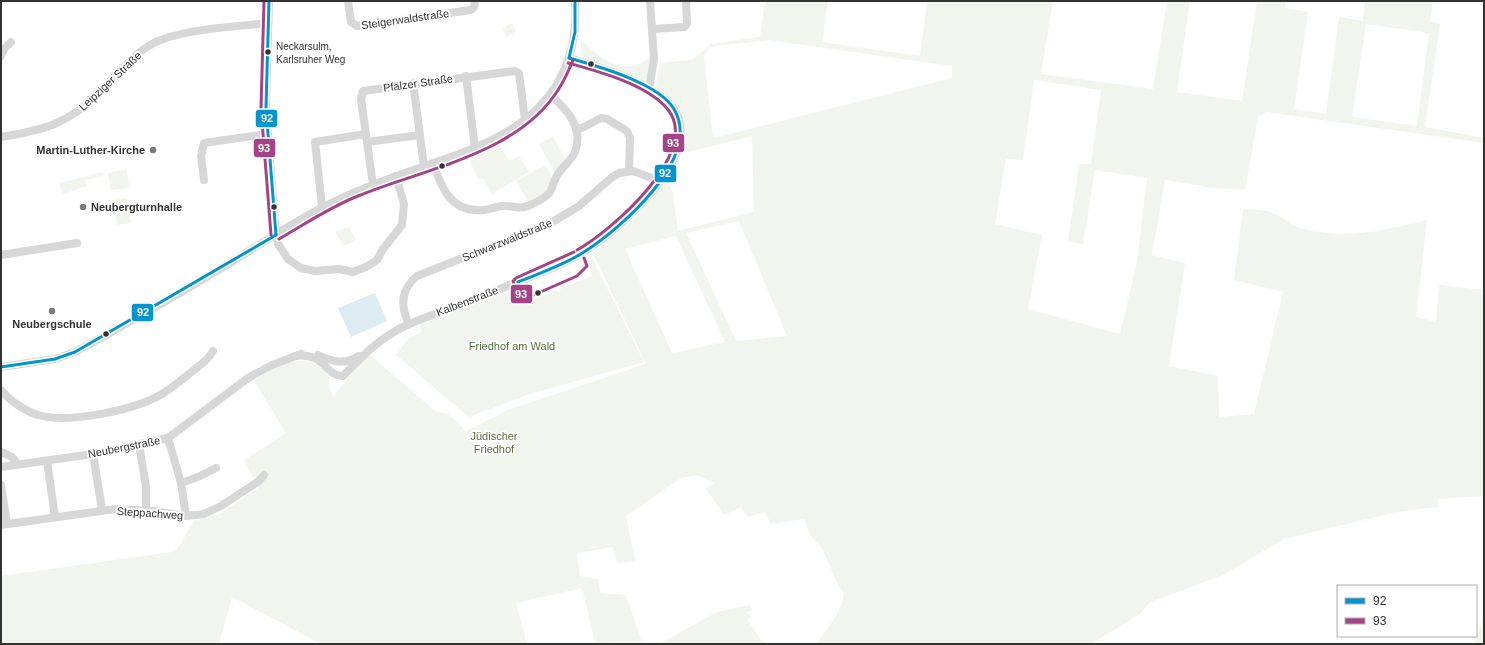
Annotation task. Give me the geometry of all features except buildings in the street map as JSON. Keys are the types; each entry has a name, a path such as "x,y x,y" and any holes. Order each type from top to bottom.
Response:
{"street":[{"path":"269,1 265,97 267,134 276,235 278,244 288,260 301,268 315,271 339,269 353,272 378,260 383,249 402,225 404,204 396,176"},
{"name":"Steigerwaldstraße","path":"348,1 351,22 356,26 471,10 474,7 475,1"},
{"path":"1,368 55,358 75,352 120,327 322,207 396,176 475,148 504,134 525,120 550,95 562,74 569,58 575,32 575,1"},
{"path":"649,89 654,59 650,1"},
{"path":"652,29 685,27 687,23 686,1"},
{"name":"Leipziger Straße","path":"1,137 40,130 68,118 89,102 135,56 149,46 166,38 268,23"},
{"path":"1,56 4,49 11,42"},
{"name":"Kalbenstraße","path":"343,376 365,352 392,332 559,265 584,252 622,224 660,182 677,150 681,133 676,114 669,103 649,89 608,70 569,58"},
{"name":"Pfälzer Straße","path":"373,185 361,95 363,91 466,76 518,71 525,120"},
{"path":"466,76 475,148"},
{"path":"413,83 424,166"},
{"path":"433,163 441,186 447,196 461,206 477,210 502,206 520,208 536,202 550,193 559,173 575,152 576,130 568,112 550,95"},
{"path":"576,130 601,118 625,128 630,138 630,171 644,174 660,182"},
{"path":"204,180 200,156 204,143 267,134"},
{"path":"322,207 315,142 420,135"},
{"name":"Schwarzwaldstraße","path":"409,324 403,309 404,295 408,285 418,276 545,226 579,206 615,175 630,171"},
{"path":"1,255 77,243"},
{"path":"1,390 14,403 26,410 47,417 73,417 131,408 162,394 175,386 208,358 213,351"},
{"name":"Neubergstraße","path":"1,467 93,454 168,438 248,378 272,365 295,356 310,353 333,361 344,362 354,359 365,352"},
{"name":"Neubergstraße","path":"295,356 313,357 322,362 335,375 343,376"},
{"path":"168,438 182,483 186,516"},
{"path":"139,444 145,481 146,510"},
{"path":"1,452 12,457 18,464"},
{"path":"93,454 102,510"},
{"path":"46,461 55,518"},
{"path":"182,483 198,478 216,468"},
{"name":"Steppachweg","path":"4,525 102,510 146,510 186,516 204,514 221,506 259,481 264,475"},
{"path":"1,485 4,525"}],"green space":[{"name":"Jüdischer Friedhof","path":"765,1 828,1 822,42 920,56 927,1 1053,1 1041,74 1153,89 1167,1 1190,1 1177,92 1242,101 1257,1 1286,1 1285,8 1308,12 1294,109 1326,114 1339,17 1363,21 1365,1 1433,1 1430,22 1440,24 1425,127 1484,138 1484,143 1267,112 1258,117 1245,190 1214,188 1165,180 1152,255 1185,263 1169,366 1218,376 1219,417 1254,414 1283,292 1234,280 1243,209 1270,212 1297,227 1314,231 1346,234 1378,231 1427,220 1416,317 1436,322 1439,285 1484,290 1484,496 1438,499 1437,507 1397,512 1284,539 1223,575 1149,603 1140,614 1091,644 817,644 834,620 843,600 844,593 838,585 823,550 810,535 804,519 771,524 765,512 747,517 741,507 724,515 706,489 714,483 697,475 681,478 626,516 635,561 617,563 613,547 577,553 580,576 598,579 600,593 626,595 642,642 595,643 582,588 516,603 527,644 321,644 232,597 219,644 1,644 1,576 172,552 178,548 194,521 222,513 258,488 244,460 286,433 254,381 270,371 288,363 306,361 315,364 328,376 330,381 329,389 334,396 357,366 370,355 434,410 449,415 462,427 465,432 510,409 646,364 593,253 636,217 664,183 670,185 673,193 678,231 754,212 752,136 680,154 686,134 682,116 671,101 655,89 660,63 691,60 709,47 710,44 760,37","holes":["1366,24 1429,33 1417,126 1352,117","769,40 952,66 952,78 714,138 704,55 711,47","1034,80 1101,90 1091,164 1079,164 1068,241 1083,244 1095,170 1147,178 1137,261 1120,334 1028,309 1042,235 995,224 1006,159 1023,160","739,221 787,336 736,341 686,233","676,236 725,342 672,353 625,249"]},
{"path":"511,23 516,31 507,37 502,29"},
{"path":"581,40 605,59 622,66 631,66 641,63 650,56 648,79 641,80 612,67 591,61 581,55"},
{"path":"553,137 566,161 555,173 539,144"},
{"path":"498,143 509,161 519,156 529,172 492,194 483,178 479,180 467,156"},
{"path":"545,165 552,178 550,183 543,193 537,198 528,202 516,181"},
{"path":"126,169 130,188 111,190 108,173"},
{"path":"103,172 104,176 85,180 87,186 63,194 59,183"},
{"path":"127,198 131,223 117,225 113,200"},
{"path":"349,227 356,240 344,246 335,232"},
{"name":"Friedhof am Wald","path":"592,258 644,362 527,395 469,417 396,355 408,339 421,332 420,325 521,287 535,299 592,276 587,259"},
{"path":"749,605 753,610 747,612 751,617 748,620 761,640 768,644 661,643 717,612"},
{"path":"1484,617 1484,644 1474,644"}],"shaded area":[{"path":"375,293 387,321 351,337 338,308"}],"transit line":[{"name":"93","path":"264,1 261,108 271,235"},
{"name":"92","path":"269,1 266,108 276,235"},
{"name":"92","path":"569,58 575,32 575,1"},
{"name":"92","path":"518,282 576,257 617,227 636,210 653,190 668,170 677,149 680,128 674,109 666,100 655,91 626,77 569,58"},
{"name":"93","path":"279,239 348,200 467,157 494,145 519,130 541,112 558,90 573,60"},
{"name":"93","path":"568,63 622,80 649,94 669,111 675,129 672,148 662,169 647,190 610,226 577,250"},
{"name":"92","path":"1,367 55,359 75,352 276,235"},
{"name":"93","path":"574,252 516,278 513,281 516,289 521,294 529,297 577,276 587,266 584,258"}],"place":[{"name":"Neckarsulm, Karlsruher Weg","path":"268,52"},
{"name":"Martin-Luther-Kirche","path":"153,150"},
{"name":"Neubergturnhalle","path":"83,207"},
{"name":"Neubergschule","path":"52,311"}]}
